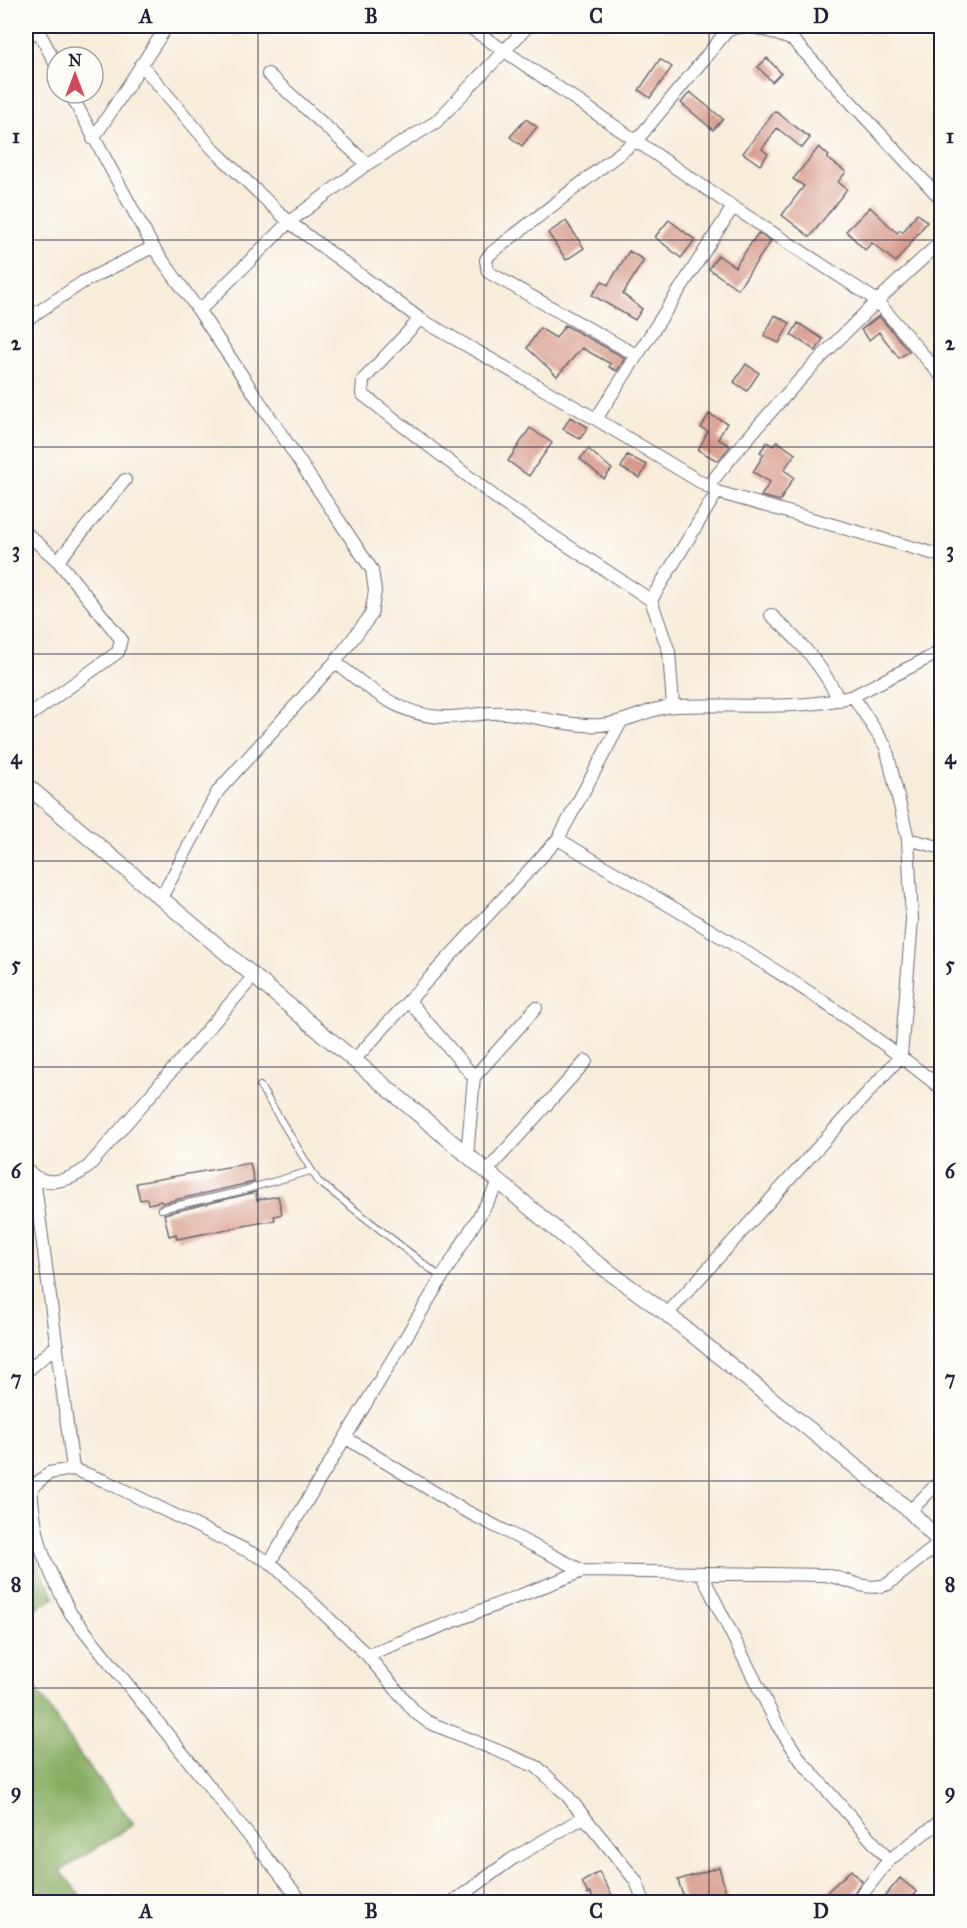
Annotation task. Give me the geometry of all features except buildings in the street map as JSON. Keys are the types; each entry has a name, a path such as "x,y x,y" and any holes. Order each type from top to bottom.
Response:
{"street":[{"path":"26,40 37,26 46,45"},
{"path":"93,139 167,26"},
{"path":"468,26 733,207 876,300 942,377"},
{"path":"199,311 289,222 367,164 436,122 528,26"},
{"path":"636,356 488,272 486,266 490,254 637,140 727,31 734,27 767,30 793,40 942,200"},
{"path":"141,64 213,149 289,222 420,319 596,419 712,489 942,556"},
{"path":"268,74 367,164"},
{"path":"76,105 153,247 199,311 372,570 375,591 371,615 335,663 218,791 161,898"},
{"path":"596,419 733,207"},
{"path":"651,600 712,489 756,425 831,344 876,300 940,244"},
{"path":"26,320 83,282 153,247"},
{"path":"420,319 363,380 362,394 504,504 651,600 669,652 673,706"},
{"path":"58,561 125,480"},
{"path":"26,533 58,561 121,639 118,652 26,718"},
{"path":"771,615 802,643 826,674 839,700"},
{"path":"335,663 382,699 424,715 445,717 486,712 600,725 621,722 673,706 759,706 839,700 853,696 942,651"},
{"path":"667,1314 901,1056 912,920 908,838 886,747 853,696"},
{"path":"354,1060 558,839 621,722"},
{"path":"26,785 590,1258 667,1314 910,1511 941,1544 888,1584 878,1588 868,1588 840,1577 825,1575 583,1571 367,1655"},
{"path":"908,838 942,848"},
{"path":"558,839 789,978 901,1056 942,1089"},
{"path":"30,1173 45,1180 67,1180 75,1178 88,1167 254,976"},
{"path":"409,1001 474,1077"},
{"path":"467,1156 474,1077 536,1008"},
{"path":"486,1172 586,1061"},
{"path":"30,1173 57,1345 73,1469"},
{"path":"270,1562 499,1183"},
{"path":"26,1372 57,1345"},
{"path":"346,1438 460,1508 583,1571"},
{"path":"302,1902 71,1614 47,1569 38,1544 28,1487 49,1473 73,1469 105,1481 270,1562 367,1655 416,1713 443,1730 537,1767 584,1817 636,1881 644,1902"},
{"path":"910,1511 942,1479"},
{"path":"701,1573 778,1726 802,1762 889,1860"},
{"path":"453,1902 512,1859 584,1817"},
{"path":"856,1902 889,1860 942,1820"}],"lane":[{"path":"260,1086 318,1181 442,1278"},
{"path":"161,1209 237,1192 310,1171"}],"green space":[{"path":"26,1499 40,1569 55,1597 26,1614"},
{"path":"26,1673 83,1759 134,1824 60,1871 86,1902 26,1902"}]}
